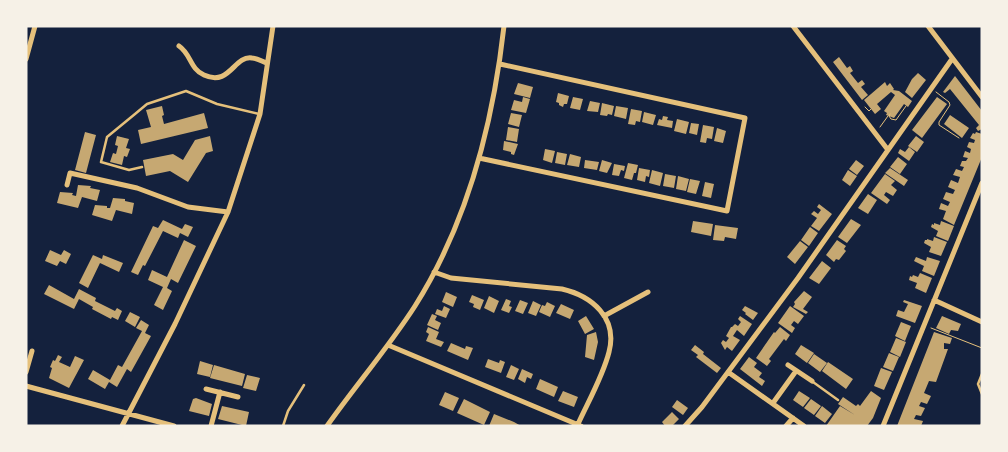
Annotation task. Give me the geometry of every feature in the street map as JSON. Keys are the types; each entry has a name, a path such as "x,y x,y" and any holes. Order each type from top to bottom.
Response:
{"street":[{"path":"26,60 35,26"},
{"path":"122,426 175,324 228,212 260,114 273,26"},
{"path":"327,426 415,306 434,272 460,217 492,111 504,26"},
{"path":"793,26 888,150"},
{"path":"928,26 982,97"},
{"path":"179,46 188,54 193,67 205,76 210,77 224,76 246,58 252,57 267,63"},
{"path":"685,426 702,407 798,278 952,59"},
{"path":"479,158 727,211 745,118 500,64"},
{"path":"67,185 70,174 137,188 188,207 228,212"},
{"path":"883,426 982,183"},
{"path":"388,345 579,425 609,351 608,327 604,316 595,304 586,297 568,290 450,278 434,272"},
{"path":"604,316 648,292"},
{"path":"934,300 982,322"},
{"path":"26,372 32,351"},
{"path":"788,365 812,382"},
{"path":"773,403 796,371"},
{"path":"728,372 804,426"},
{"path":"26,386 129,412 174,426"},
{"path":"206,388 238,397"},
{"path":"211,426 220,392"},
{"path":"786,426 793,418"}],"lane":[{"path":"142,167 129,170 101,162 107,137 147,104 186,91 217,104 260,114"},
{"path":"982,374 978,384 982,394"},
{"path":"812,382 838,400"},
{"path":"283,426 288,411 304,385"}],"path":[{"path":"932,89 949,102 950,105 939,125 959,138"},
{"path":"876,133 889,115 891,119 896,120 906,106"},
{"path":"923,325 982,348"}],"building":[{"path":"839,57 847,68 850,66 853,71 850,73 858,83 862,80 865,84 861,87 868,95 862,100 833,62"},
{"path":"918,73 926,80 912,98 905,92 912,79"},
{"path":"955,76 982,111 982,129 978,131 976,128 979,125 950,89 945,93 943,92"},
{"path":"885,82 887,86 890,83 893,90 899,91 912,101 908,107 904,104 894,118 886,115 887,113 884,111 895,95 891,92 877,104 881,109 875,114 864,100"},
{"path":"518,83 533,87 530,98 514,94"},
{"path":"558,93 569,96 567,104 564,104 563,107 556,102"},
{"path":"523,97 530,99 526,113 511,110 514,100 522,102"},
{"path":"573,97 583,99 580,110 570,108"},
{"path":"937,97 947,104 922,138 912,130"},
{"path":"590,101 600,103 598,112 587,111"},
{"path":"602,103 614,106 612,115 600,115"},
{"path":"162,106 164,124 204,113 208,128 141,144 138,130 151,127 146,110"},
{"path":"616,106 628,108 626,119 614,116"},
{"path":"631,109 642,111 640,122 636,121 635,125 628,124"},
{"path":"644,112 656,115 653,125 642,122"},
{"path":"511,113 522,115 519,127 508,124"},
{"path":"950,115 969,128 962,138 944,124"},
{"path":"663,116 668,117 667,120 673,121 672,128 657,125 659,119 662,120"},
{"path":"677,119 689,122 686,134 674,131"},
{"path":"691,123 699,124 697,135 689,133"},
{"path":"703,125 714,127 712,139 707,138 706,143 700,142"},
{"path":"508,127 519,129 517,142 506,140"},
{"path":"717,128 726,131 723,143 714,141"},
{"path":"85,132 96,135 86,173 75,170"},
{"path":"976,132 982,134 982,157 954,225 943,219 946,211 939,209 941,203 948,206 950,202 943,199 946,192 953,194 955,190 948,187 951,180 958,183 960,177 953,175 956,169 962,171 964,167 960,166 962,161 966,161 968,158 963,157 965,151 970,153 971,149 967,147 969,142 974,143 975,140 970,138"},
{"path":"117,136 129,139 126,148 130,149 127,157 124,156 122,165 110,162 113,153 116,154 118,146 115,145"},
{"path":"210,136 213,151 206,153 188,182 170,171 146,176 143,160 173,154 183,160 195,140"},
{"path":"916,136 924,142 917,152 908,146"},
{"path":"504,141 518,144 514,155 503,150"},
{"path":"909,147 915,152 909,161 898,153 900,149 905,152"},
{"path":"545,149 555,151 552,163 543,160"},
{"path":"557,152 567,154 565,165 555,163"},
{"path":"570,154 581,157 579,167 567,165"},
{"path":"898,157 907,164 900,174 890,167"},
{"path":"585,160 599,162 597,170 584,168"},
{"path":"602,160 612,163 607,173 599,171"},
{"path":"856,160 864,166 857,175 849,169"},
{"path":"628,163 638,165 632,180 624,178"},
{"path":"614,164 625,166 624,171 621,170 619,176 612,175"},
{"path":"639,168 650,170 649,177 646,176 645,182 637,180"},
{"path":"890,168 908,180 904,186 885,173"},
{"path":"652,170 663,173 660,186 649,183"},
{"path":"848,170 857,176 850,186 842,180"},
{"path":"665,174 676,176 674,188 663,186"},
{"path":"885,174 895,181 891,185 897,190 893,196 886,192 884,195 890,200 887,204 871,193"},
{"path":"678,176 689,179 686,191 676,189"},
{"path":"690,179 700,181 696,194 687,192"},
{"path":"705,182 714,184 711,198 702,196"},
{"path":"78,185 91,186 90,188 100,190 97,201 82,197 78,208 57,203 60,192 73,193 72,195 76,196"},
{"path":"868,194 877,200 868,214 858,208"},
{"path":"113,198 125,199 125,201 134,203 132,214 116,210 112,221 92,215 95,205 110,208"},
{"path":"819,204 832,214 819,231 811,226 817,218 811,214 814,211 818,214 821,210 817,207"},
{"path":"851,219 861,225 847,243 838,237"},
{"path":"163,220 182,229 185,224 193,227 188,237 180,233 178,238 163,231 145,266 143,265 138,275 131,272 153,226 158,228"},
{"path":"693,221 713,224 711,236 691,232"},
{"path":"941,221 954,226 948,241 936,236 938,231 931,227 934,223 940,225"},
{"path":"715,225 738,228 736,239 725,237 724,241 713,240"},
{"path":"810,227 818,233 809,246 801,240"},
{"path":"934,237 947,242 941,256 929,252 931,247 924,243 927,239 933,241"},
{"path":"184,240 196,246 178,283 171,279 167,288 172,291 163,310 154,305 163,287 148,280 152,270 167,277"},
{"path":"837,240 846,246 844,249 846,251 839,260 836,259 834,262 826,255"},
{"path":"800,241 808,247 795,264 787,257"},
{"path":"50,250 61,255 64,250 71,254 66,264 60,261 57,266 45,261"},
{"path":"93,255 102,259 103,255 123,263 119,272 100,263 88,288 79,283"},
{"path":"916,257 926,261 927,257 940,261 934,276 922,271 924,266 914,261"},
{"path":"822,261 831,268 819,284 809,278"},
{"path":"920,273 932,278 926,293 915,288 917,283 909,280 910,276 918,277"},
{"path":"49,285 74,299 79,289 96,298 95,301 115,311 117,308 122,311 118,320 112,317 111,319 92,309 93,307 79,299 74,309 44,294"},
{"path":"804,291 812,297 803,309 808,312 806,314 793,307 794,302"},
{"path":"446,292 457,297 453,307 442,302"},
{"path":"472,295 484,300 480,310 473,307 474,304 469,302"},
{"path":"489,296 499,301 494,313 484,308"},
{"path":"506,299 511,301 509,306 512,307 509,313 501,310"},
{"path":"520,300 528,303 523,314 515,311"},
{"path":"904,300 922,306 915,323 896,316 898,310 904,312 908,304 903,302"},
{"path":"533,301 541,305 536,316 528,313"},
{"path":"547,302 555,306 550,317 539,312 542,305 545,306"},
{"path":"561,304 574,310 570,319 556,313"},
{"path":"444,306 450,309 446,318 435,314 437,309 442,311"},
{"path":"745,306 758,313 753,320 742,310"},
{"path":"790,306 804,316 798,324 794,321 791,325 795,328 792,333 778,323"},
{"path":"130,312 140,317 135,327 125,321"},
{"path":"432,314 437,316 435,320 441,323 438,330 427,325"},
{"path":"586,316 594,329 585,334 578,321"},
{"path":"740,316 752,324 744,336 737,330 733,336 740,340 732,351 727,347 725,350 721,343 723,340 726,342 729,338 726,336 731,327 735,324 738,326 741,322 738,319"},
{"path":"942,316 961,324 958,331 951,330 949,334 936,328"},
{"path":"141,320 149,325 145,333 151,336 131,372 127,369 117,387 109,382 105,389 88,379 93,370 110,380 118,365 122,367 142,331 136,328"},
{"path":"901,322 911,326 905,341 895,336"},
{"path":"428,327 439,332 436,339 444,342 441,347 426,341 429,334 426,332"},
{"path":"780,327 790,335 786,341 784,339 769,359 771,361 767,366 756,358 774,332"},
{"path":"596,332 598,342 594,360 585,357 587,335"},
{"path":"934,332 952,338 950,344 944,343 944,349 948,349 936,382 929,381 924,393 931,396 927,404 921,402 919,406 925,408 921,416 916,415 914,419 923,421 921,426 897,426"},
{"path":"896,338 906,342 900,357 890,352"},
{"path":"451,343 465,349 466,346 473,348 468,360 447,351"},
{"path":"695,345 721,368 717,373 696,357 698,355 691,350"},
{"path":"801,345 814,353 807,363 795,354"},
{"path":"889,353 899,357 893,371 883,367"},
{"path":"814,354 827,363 820,372 808,363"},
{"path":"58,355 62,357 59,362 70,367 75,356 84,360 69,388 49,378 52,368 50,367"},
{"path":"749,357 757,363 754,367 762,373 759,377 765,381 762,386 740,369"},
{"path":"488,359 499,363 500,360 505,362 501,373 485,367"},
{"path":"200,361 213,365 210,377 197,374"},
{"path":"828,362 853,379 846,389 822,371"},
{"path":"214,365 245,374 242,386 210,378"},
{"path":"511,365 519,369 514,380 506,377"},
{"path":"881,368 892,372 884,390 874,386"},
{"path":"522,369 533,374 531,379 527,377 525,383 518,379"},
{"path":"247,375 260,378 256,391 243,388"},
{"path":"540,379 558,387 554,397 536,389"},
{"path":"563,391 578,397 574,407 558,401"},
{"path":"799,391 810,398 803,407 793,400"},
{"path":"871,391 881,398 873,418 867,426 826,426 840,406 855,415 838,404 843,397 856,406 858,404 860,406"},
{"path":"445,392 459,398 453,411 439,405"},
{"path":"196,398 212,404 209,416 189,411 193,399"},
{"path":"464,399 490,412 484,425 457,413"},
{"path":"811,399 821,406 814,415 804,408"},
{"path":"677,400 688,408 683,415 672,407"},
{"path":"222,406 249,412 246,426 218,419"},
{"path":"822,406 832,414 825,423 815,416"},
{"path":"672,412 679,419 672,426 665,426 662,422"},
{"path":"494,414 514,422 521,426 489,426"}]}
